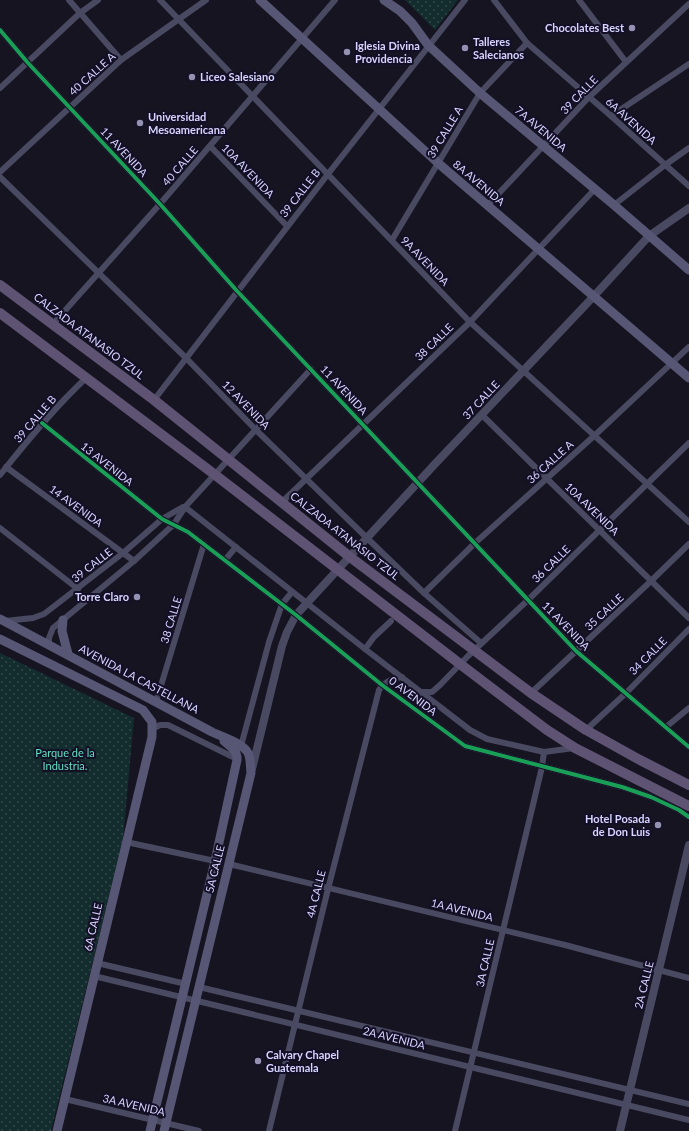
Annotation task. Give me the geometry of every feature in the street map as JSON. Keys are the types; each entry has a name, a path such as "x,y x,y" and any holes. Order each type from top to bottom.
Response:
{"main road":[{"name":"8A AVENIDA","path":"260,0 438,164 689,378"},
{"name":"7A AVENIDA","path":"384,0 400,11 412,23 428,45 480,93 689,270"},
{"name":"CALZADA ATANASIO TZUL","path":"0,285 154,400 350,556 478,646 531,693 586,730 689,785"},
{"path":"0,313 214,474 547,730 575,748 689,806"},
{"name":"AVENIDA LA CASTELLANA","path":"2,620 212,732 236,753"},
{"path":"63,620 62,631 68,654"},
{"path":"0,638 143,710 151,719 152,729"},
{"path":"40,659 49,656 51,648 49,644"},
{"name":"6A CALLE","path":"57,1131 152,737 152,729"},
{"path":"236,753 248,752 251,772"},
{"name":"5A CALLE","path":"150,1131 215,861 236,753"},
{"name":"5A CALLE","path":"165,1127 251,772"},
{"path":"670,776 689,776"}],"street":[{"path":"69,0 121,60"},
{"path":"0,88 80,13 98,0"},
{"name":"9A AVENIDA","path":"160,0 179,18 470,322 689,522"},
{"name":"40 CALLE A","path":"0,172 121,60 206,0"},
{"name":"40 CALLE","path":"53,324 160,204 335,0"},
{"name":"39 CALLE B","path":"154,400 287,226 428,45 465,0"},
{"name":"6A AVENIDA","path":"494,0 527,43 590,97 689,186"},
{"path":"579,0 626,62"},
{"path":"683,0 688,6"},
{"name":"39 CALLE","path":"487,206 590,97 688,6"},
{"name":"11 AVENIDA","path":"0,30 69,108 160,204 238,291 576,651 689,747"},
{"name":"39 CALLE A","path":"392,240 480,93 527,43"},
{"path":"611,116 689,64"},
{"name":"10A AVENIDA","path":"210,146 287,226"},
{"path":"614,205 689,148"},
{"name":"12 AVENIDA","path":"0,177 186,358 255,429 478,646"},
{"name":"38 CALLE","path":"282,502 470,322 594,190"},
{"name":"37 CALLE","path":"296,616 418,482 649,236 689,208"},
{"name":"36 CALLE A","path":"424,593 475,543 594,436 689,347"},
{"name":"39 CALLE","path":"49,644 50,633 53,628 134,561 174,524 185,507 214,474 311,369"},
{"name":"39 CALLE B","path":"0,475 42,423 71,391 86,378"},
{"name":"10A AVENIDA","path":"482,415 689,618"},
{"name":"13 AVENIDA","path":"42,423 162,519"},
{"name":"36 CALLE","path":"422,692 432,692 440,685 478,646 600,531 689,443"},
{"name":"14 AVENIDA","path":"6,467 134,561"},
{"name":"39 CALLE","path":"2,620 39,616 78,589 162,519 185,507"},
{"name":"0 AVENIDA","path":"185,507 365,649 478,734 487,738 544,752 575,748"},
{"name":"0 AVENIDA","path":"162,519 188,532 282,604 382,685 465,746 585,777 651,796 679,810 689,817"},
{"path":"0,528 78,589"},
{"name":"38 CALLE","path":"156,702 204,544"},
{"name":"35 CALLE","path":"531,693 689,544"},
{"path":"225,560 236,547"},
{"name":"5A CALLE","path":"236,753 269,642 282,604 292,592"},
{"name":"5A CALLE","path":"251,772 282,646 287,632 296,616"},
{"path":"365,649 374,637 391,621"},
{"name":"34 CALLE","path":"586,730 626,693 689,630"},
{"path":"382,685 395,677 402,677"},
{"name":"4A CALLE","path":"269,1131 328,889 379,690 382,685"},
{"path":"666,728 689,708"},
{"path":"152,729 160,725 168,725 236,753"},
{"name":"3A CALLE","path":"455,1131 542,767 544,752"},
{"path":"126,842 215,861"},
{"name":"2A CALLE","path":"620,1131 689,846"},
{"name":"1A AVENIDA","path":"229,864 564,945 689,978"},
{"path":"97,963 186,984"},
{"name":"2A AVENIDA","path":"94,976 689,1120"},
{"name":"2A AVENIDA","path":"199,987 689,1104"},
{"name":"3A AVENIDA","path":"65,1099 153,1120 165,1127 199,1131"}],"green space":[{"path":"405,0 458,0 435,30"},
{"name":"Parque de la Industria.","path":"0,653 134,718 123,839 51,1131 0,1131"}],"cycle path":[{"path":"0,30 28,63 160,204 237,291 576,651 689,747"},
{"path":"42,423 162,519 188,532 296,615 382,685 465,746 622,787 651,797 679,810 689,817"}],"place":[{"name":"Chocolates Best","path":"632,28"},
{"name":"Talleres Salecianos","path":"465,48"},
{"name":"Iglesia Divina Providencia","path":"347,52"},
{"name":"Liceo Salesiano","path":"192,77"},
{"name":"Universidad Mesoamericana","path":"140,123"},
{"name":"Torre Claro","path":"137,597"},
{"name":"Hotel Posada de Don Luis","path":"658,825"},
{"name":"Calvary Chapel Guatemala","path":"258,1061"}]}
